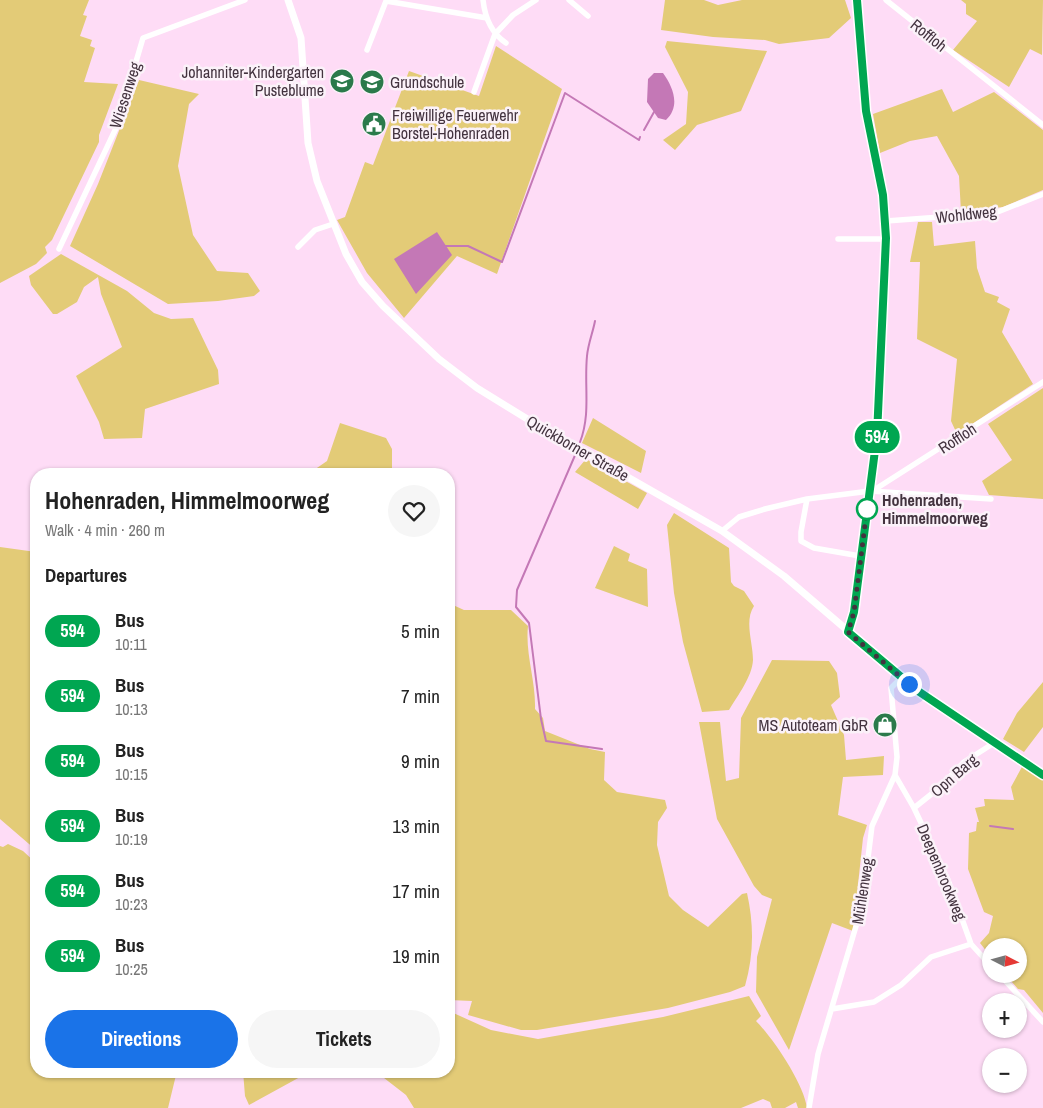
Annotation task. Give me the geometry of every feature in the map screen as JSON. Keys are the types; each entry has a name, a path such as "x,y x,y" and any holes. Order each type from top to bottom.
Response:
{"main road":[{"name":"Quickborner Straße","path":"288,0 298,28 302,48 308,143 317,180 346,254 362,282 397,320 439,359 477,388 516,413 722,531 784,576 901,678 1043,775"}],"street":[{"name":"Wiesenweg","path":"59,249 117,126 143,38 245,0"},
{"path":"483,0 486,18 495,34 506,43"},
{"path":"474,92 495,34 513,15 536,0"},
{"path":"569,0 588,16"},
{"path":"848,632 854,612 877,435 886,238 886,222 866,111 857,0"},
{"name":"Roffloh","path":"886,0 1043,125"},
{"path":"367,50 386,1 486,18"},
{"name":"Wohldweg","path":"886,222 995,213 1043,194"},
{"path":"298,248 315,230 333,224"},
{"path":"838,239 886,238"},
{"name":"Roffloh","path":"870,491 878,488 1043,382"},
{"path":"722,531 739,517 765,508 807,499 870,491 991,499"},
{"path":"807,499 801,541 814,548 860,556"},
{"name":"Mühlenweg","path":"808,1108 818,1054 862,906 872,826 895,775 897,757 891,688 901,678"},
{"name":"Opn Barg","path":"914,808 939,788 964,762 994,743"},
{"name":"Deepenbrookweg","path":"895,775 914,808 948,880 971,944 982,956"},
{"path":"832,1009 874,1002 901,985 931,957 971,944"},
{"path":"1007,983 1043,1022"}],"shaded area":[{"path":"0,0 89,0 83,15 87,16 80,36 92,40 90,46 95,48 84,82 118,84 99,135 99,142 52,240 45,247 47,253 36,264 0,283"},
{"path":"665,0 704,0 718,5 742,0 845,0 851,18 829,38 779,44 765,40 713,37 661,30"},
{"path":"961,0 1043,0 1042,55 1030,49 1009,87 953,50 977,21 966,14 966,4"},
{"path":"667,41 767,51 741,111 697,125 675,150 663,140 686,124 688,92 665,47"},
{"path":"496,46 562,89 497,274 457,256 404,318 367,273 337,220 345,217 365,162 373,165 409,71 479,96"},
{"path":"654,73 663,73 670,84 674,96 671,115 666,120 658,118 647,102 648,79"},
{"path":"139,80 199,94 189,104 178,166 193,235 217,271 248,273 260,291 254,296 218,301 168,304 70,246 98,184"},
{"path":"942,89 953,112 994,92 1043,130 1043,190 1003,207 961,212 959,176 937,136 910,141 880,153 873,114"},
{"path":"918,222 932,222 934,246 975,241 977,268 985,292 999,297 997,302 1010,309 1002,332 1033,384 957,434 951,421 957,359 917,339 920,262 910,262"},
{"path":"437,232 452,255 416,294 394,259"},
{"path":"61,254 127,291 154,313 171,319 193,318 218,370 219,384 145,409 142,438 104,439 99,422 76,376 122,347 101,294 98,277 84,287 77,302 57,314 53,314 31,285 29,276"},
{"path":"1043,388 1043,499 989,495 982,481 1012,460 988,424"},
{"path":"593,418 646,451 641,473 582,443"},
{"path":"340,423 386,438 392,449 392,468 317,468 327,461"},
{"path":"586,459 647,493 638,509 575,472"},
{"path":"674,513 729,548 731,582 734,586 744,591 754,606 749,625 753,653 752,666 744,686 729,710 702,712 683,642 674,593 667,525"},
{"path":"614,546 630,554 628,561 647,569 648,607 595,588"},
{"path":"0,547 30,551 30,845 0,819"},
{"path":"455,606 464,610 511,610 528,626 527,636 535,709 543,718 545,731 590,749 605,752 604,780 617,792 665,800 667,808 658,822 657,845 669,896 683,910 708,927 742,894 747,893 751,916 752,940 745,986 730,992 668,1008 537,1030 521,1030 468,1015 472,1001 455,1000"},
{"path":"772,660 829,661 837,673 840,697 831,705 844,735 846,760 884,756 883,775 843,777 838,815 867,825 863,838 853,931 832,923 789,1050 756,992 757,957 772,899 762,895 754,886 717,819 699,722 720,722 726,781 739,778 741,718"},
{"path":"1043,682 1043,727 1024,752 1003,739 1017,713"},
{"path":"1023,765 1043,778 1043,1013 1024,990 1018,989 1013,983 1028,982 1028,938 984,938 989,933 993,916 984,912 968,869 969,833 976,831 977,822 979,822 975,808 985,806 984,799 1014,800 1011,787"},
{"path":"8,844 23,851 30,857 30,1078 175,1078 168,1108 0,1108 0,846 3,847"},
{"path":"749,996 761,1016 756,1021 771,1038 787,1062 805,1098 807,1108 798,1108 796,1102 785,1108 772,1108 770,1102 763,1099 741,1108 414,1108 406,1095 384,1078 455,1078 455,1014 491,1030 538,1039 663,1017"},
{"path":"244,1078 298,1078 249,1105 245,1096"}],"waterway":[{"path":"445,246 468,246 502,262 565,93 639,140 640,137"},
{"path":"644,130 654,112"},
{"path":"580,442 586,410 586,367 595,321"},
{"path":"576,453 517,590 516,607 529,623 541,719 546,741 602,749"},
{"path":"990,826 1013,829"}],"bus line":[{"name":"594","path":"857,0 866,111 883,195 886,238 877,435 854,612 848,632 918,691 1043,775"}],"place":[{"name":"Johanniter-Kindergarten Pusteblume","path":"342,81"},
{"name":"Grundschule","path":"372,82"},
{"name":"Freiwillige Feuerwehr Borstel-Hohenraden","path":"374,124"},
{"name":"Hohenraden, Himmelmoorweg","path":"867,509"},
{"name":"MS Autoteam GbR","path":"885,725"}],"route":[{"path":"867,509 854,612 848,632 909,684"}]}
